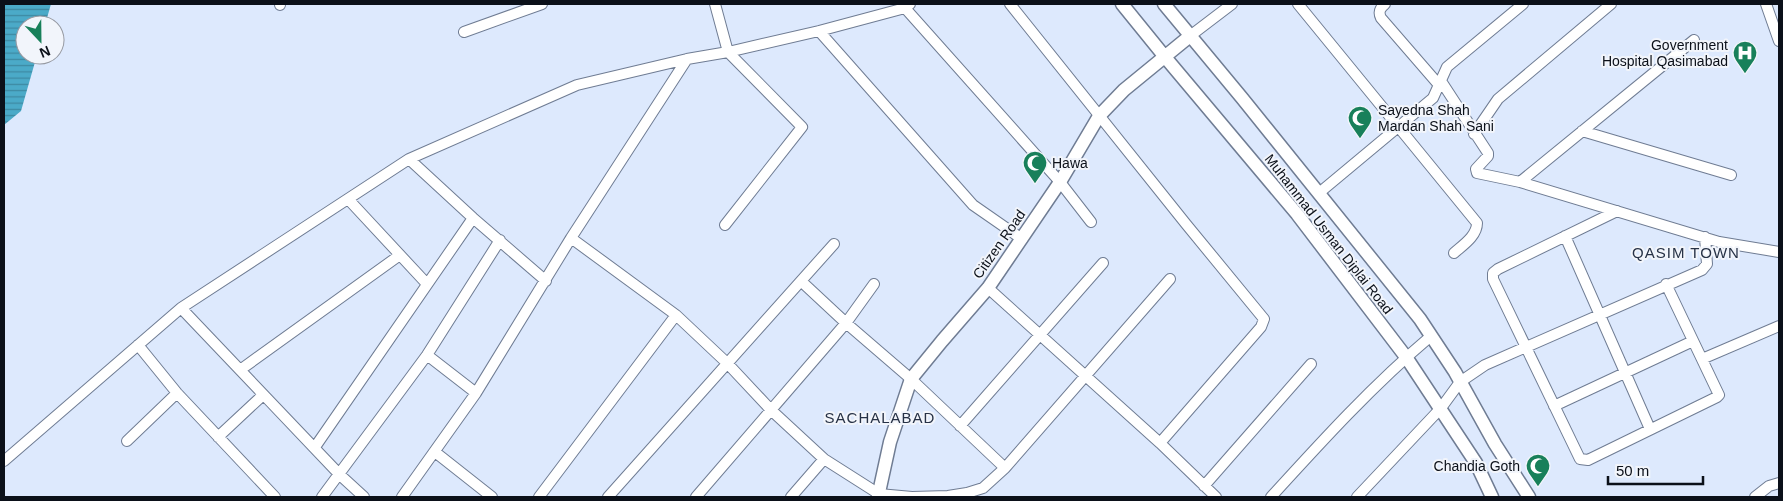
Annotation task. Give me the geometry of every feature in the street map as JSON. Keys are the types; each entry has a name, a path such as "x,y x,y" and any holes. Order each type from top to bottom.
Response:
{"street":[{"path":"464,32 542,4"},
{"path":"715,4 728,52 802,128 725,225"},
{"path":"1010,4 1264,319 1261,327 1160,443"},
{"name":"Muhammad Usman Diplai Road","path":"1122,4 1298,214 1406,357 1476,463 1488,495"},
{"name":"Muhammad Usman Diplai Road","path":"1164,4 1420,318 1529,497"},
{"path":"1190,36 1232,4"},
{"path":"1298,4 1478,223 1477,230 1471,238 1454,253"},
{"path":"1385,4 1380,8 1379,14 1381,18 1440,83 1488,156 1476,169 1477,173 1520,182 1719,242 1779,252"},
{"path":"1319,193 1433,98 1447,67 1523,4"},
{"path":"1474,134 1498,99 1611,4"},
{"path":"1766,4 1779,41"},
{"path":"4,460 181,308 409,160 577,85 687,59 728,52 908,6 1060,182 1091,222"},
{"path":"819,30 972,205 1022,239"},
{"name":"Citizen Road","path":"879,495 890,442 911,379 942,340 988,288 1060,182 1099,116 1124,90 1190,36"},
{"path":"1520,182 1694,40"},
{"path":"402,497 476,393 571,238 687,59"},
{"path":"1582,131 1731,175"},
{"path":"409,160 546,281"},
{"path":"348,200 427,284"},
{"path":"1617,211 1498,269 1494,273 1493,279 1580,459 1588,460 1717,397 1718,391 1666,284"},
{"path":"315,447 473,218"},
{"path":"1565,236 1650,429"},
{"path":"1357,497 1441,408 1460,382 1485,365 1666,284 1702,270 1707,264 1705,237"},
{"path":"571,238 676,315 727,363 771,410 824,458 879,495 912,497 948,496 983,488 1005,468 1170,279"},
{"path":"322,497 340,476 426,355 500,240"},
{"path":"608,497 834,244"},
{"path":"240,370 400,256"},
{"path":"960,426 1104,263"},
{"path":"802,282 911,379 1005,468"},
{"path":"696,497 846,323 874,284"},
{"path":"988,288 1160,443 1216,497"},
{"path":"181,308 315,447 340,476 364,497"},
{"path":"539,497 676,315"},
{"path":"1702,359 1779,326"},
{"path":"1271,497 1355,406 1431,336"},
{"path":"1554,406 1694,341"},
{"path":"138,345 177,393 275,497"},
{"path":"426,355 476,393"},
{"path":"1204,486 1311,364"},
{"path":"127,441 177,393"},
{"path":"218,437 262,394"},
{"path":"435,452 492,497"},
{"path":"791,497 824,458"},
{"path":"1755,497 1769,486 1779,483"}],"water":[{"path":"4,4 51,4 48,15 15,15 15,65 34,65 21,111 4,125"}],"place":[{"name":"Government Hospital Qasimabad","path":"1745,74"},
{"name":"Sayedna Shah Mardan Shah Sani","path":"1360,139"},
{"name":"Hawa","path":"1035,184"},
{"name":"Chandia Goth","path":"1538,487"}],"district":[{"name":"QASIM TOWN","path":"1686,252"},
{"name":"SACHALABAD","path":"880,417"}]}
